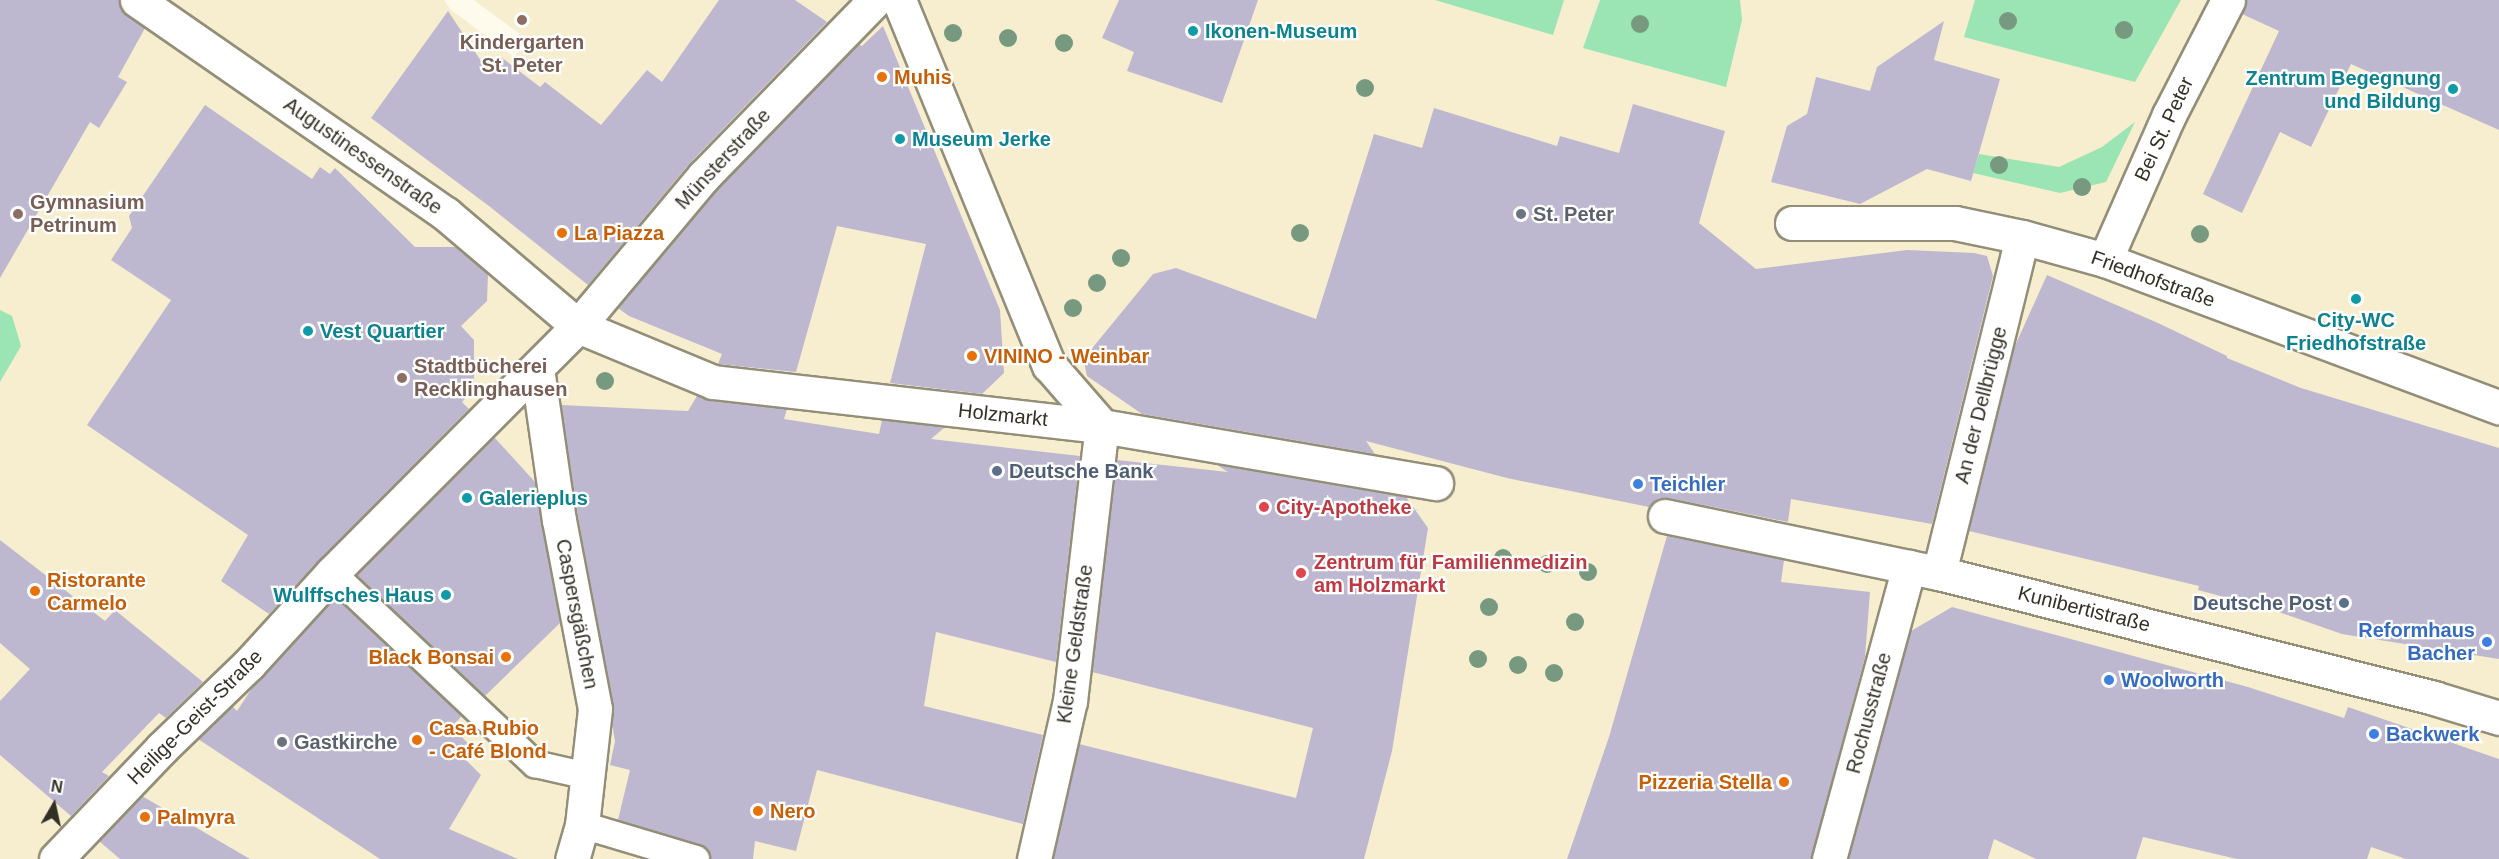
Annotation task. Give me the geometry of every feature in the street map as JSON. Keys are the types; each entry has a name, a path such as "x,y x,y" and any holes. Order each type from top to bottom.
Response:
{"street":[{"name":"Augustinessenstraße","path":"137,0 446,214 578,326"},
{"name":"Münsterstraße","path":"578,326 704,176 875,0"},
{"path":"899,0 1048,365 1102,426"},
{"name":"Bei St. Peter","path":"2105,260 2169,115 2228,0"},
{"name":"Friedhofstraße","path":"1792,223 1955,223 2022,237 2105,260 2499,407"},
{"name":"An der Dellbrügge","path":"1924,570 2022,237"},
{"name":"Heilige-Geist-Straße","path":"56,859 162,748 249,664 333,573 578,326"},
{"name":"Holzmarkt","path":"578,326 713,382 1102,426 1436,483"},
{"name":"Caspersgäßchen","path":"537,368 559,520 595,709 582,825 572,859"},
{"name":"Kleine Geldstraße","path":"1034,859 1070,701 1102,426"},
{"name":"Kunibertistraße","path":"1665,516 1924,570 2434,698 2499,718"},
{"name":"Rochusstraße","path":"1829,859 1924,570"}],"lane":[{"path":"333,573 534,764 588,776"},
{"path":"582,825 696,859"}],"shaded area":[{"path":"0,0 444,0 450,9 514,57 528,40 474,0 2499,0 2499,859 0,859"}],"green space":[{"path":"1435,0 1564,0 1553,35"},
{"path":"1600,0 1740,0 1742,20 1726,87 1583,48"},
{"path":"1975,0 2181,0 2135,82 1964,37"},
{"path":"2135,122 2106,182 2060,193 1973,173 1979,154 2059,167 2102,147"},
{"path":"0,310 12,316 21,346 0,382"}],"building":[{"path":"0,0 119,0 126,15 145,28 118,77 127,82 99,128 90,122 0,278"},
{"path":"719,0 795,0 827,22 690,163 588,285 489,206 371,118 448,11 489,73 501,57 540,87 545,82 601,125 647,70 662,82"},
{"path":"1119,0 1258,0 1222,103 1127,71 1134,52 1102,38"},
{"name":"Zentrum Begegnung und Bildung","path":"2247,0 2499,0 2499,130 2351,64 2311,147 2280,132 2242,213 2203,194 2279,31 2242,14"},
{"path":"1944,21 1934,60 2000,79 1971,181 1927,169 1860,204 1771,182 1787,126 1807,114 1816,77 1870,91 1877,67"},
{"path":"883,26 1000,310 1004,373 982,394 890,383 926,244 837,226 796,372 718,364 722,354 629,316 618,308 718,189 858,44 862,46"},
{"path":"1633,104 1725,131 1699,223 1756,269 1907,250 1974,253 1987,256 1993,276 1932,524 1791,499 1788,522 1669,498 1659,498 1649,507 1507,478 1366,441 1375,454 1142,414 1087,376 1084,362 1089,352 1153,274 1176,268 1316,319 1374,134 1422,148 1434,108 1557,146 1560,136 1619,153"},
{"name":"Vest Quartier","path":"205,105 312,179 320,167 330,174 335,168 415,247 455,247 488,274 487,301 461,326 474,340 474,389 462,402 469,409 319,560 269,614 221,581 248,535 87,425 171,300 111,260 132,228 129,216"},
{"path":"2047,275 2158,323 2227,358 2301,388 2499,448 2499,659 2342,634 2276,611 2198,590 2199,586 1969,531 2014,348"},
{"path":"697,396 711,401 787,409 784,419 879,434 882,420 945,427 931,439 1080,456 1056,662 936,632 924,706 1043,735 1023,824 817,770 796,851 755,841 753,859 711,859 707,849 700,845 618,820 630,770 610,765 615,741 612,724 613,705 578,517 561,405 688,411"},
{"path":"494,437 535,482 560,623 485,696 356,575"},
{"path":"1117,460 1228,472 1217,465 1406,497 1428,528 1392,751 1364,859 1053,859 1079,744 1296,798 1313,728 1092,672"},
{"path":"1667,536 1784,560 1781,582 1870,592 1865,657 1811,859 1567,859 1609,737"},
{"path":"0,540 105,621 115,610 203,682 166,718 159,713 102,772 109,776 71,816 0,755 0,701 30,669 0,643"},
{"path":"336,597 462,716 452,726 472,748 463,757 481,775 449,829 518,859 380,859 198,739 232,706 237,711 254,685"},
{"path":"1952,607 2248,687 2344,718 2348,707 2499,759 2499,859 2406,859 2371,847 2367,859 2237,859 2143,837 2136,859 2036,859 1994,839 1988,859 1848,859 1911,631"},
{"path":"142,796 250,859 120,859 99,841"}],"place":[{"name":"Kindergarten St. Peter","path":"522,20"},
{"name":"Ikonen-Museum","path":"1193,31"},
{"name":"Muhis","path":"882,77"},
{"name":"Zentrum Begegnung und Bildung","path":"2453,89"},
{"name":"Museum Jerke","path":"900,139"},
{"name":"Gymnasium Petrinum","path":"18,214"},
{"name":"St. Peter","path":"1521,214"},
{"name":"La Piazza","path":"562,233"},
{"name":"City-WC Friedhofstraße","path":"2356,299"},
{"name":"Vest Quartier","path":"308,331"},
{"name":"VININO - Weinbar","path":"972,356"},
{"name":"Stadtbücherei Recklinghausen","path":"402,378"},
{"name":"Deutsche Bank","path":"997,471"},
{"name":"Teichler","path":"1638,484"},
{"name":"Galerieplus","path":"467,498"},
{"name":"City-Apotheke","path":"1264,507"},
{"name":"Zentrum für Familienmedizin am Holzmarkt","path":"1301,573"},
{"name":"Ristorante Carmelo","path":"35,591"},
{"name":"Wulffsches Haus","path":"446,595"},
{"name":"Deutsche Post","path":"2344,603"},
{"name":"Reformhaus Bacher","path":"2487,642"},
{"name":"Black Bonsai","path":"506,657"},
{"name":"Woolworth","path":"2109,680"},
{"name":"Backwerk","path":"2374,734"},
{"name":"Casa Rubio - Café Blond","path":"417,740"},
{"name":"Gastkirche","path":"282,742"},
{"name":"Pizzeria Stella","path":"1784,782"},
{"name":"Nero","path":"758,811"},
{"name":"Palmyra","path":"145,817"}]}
